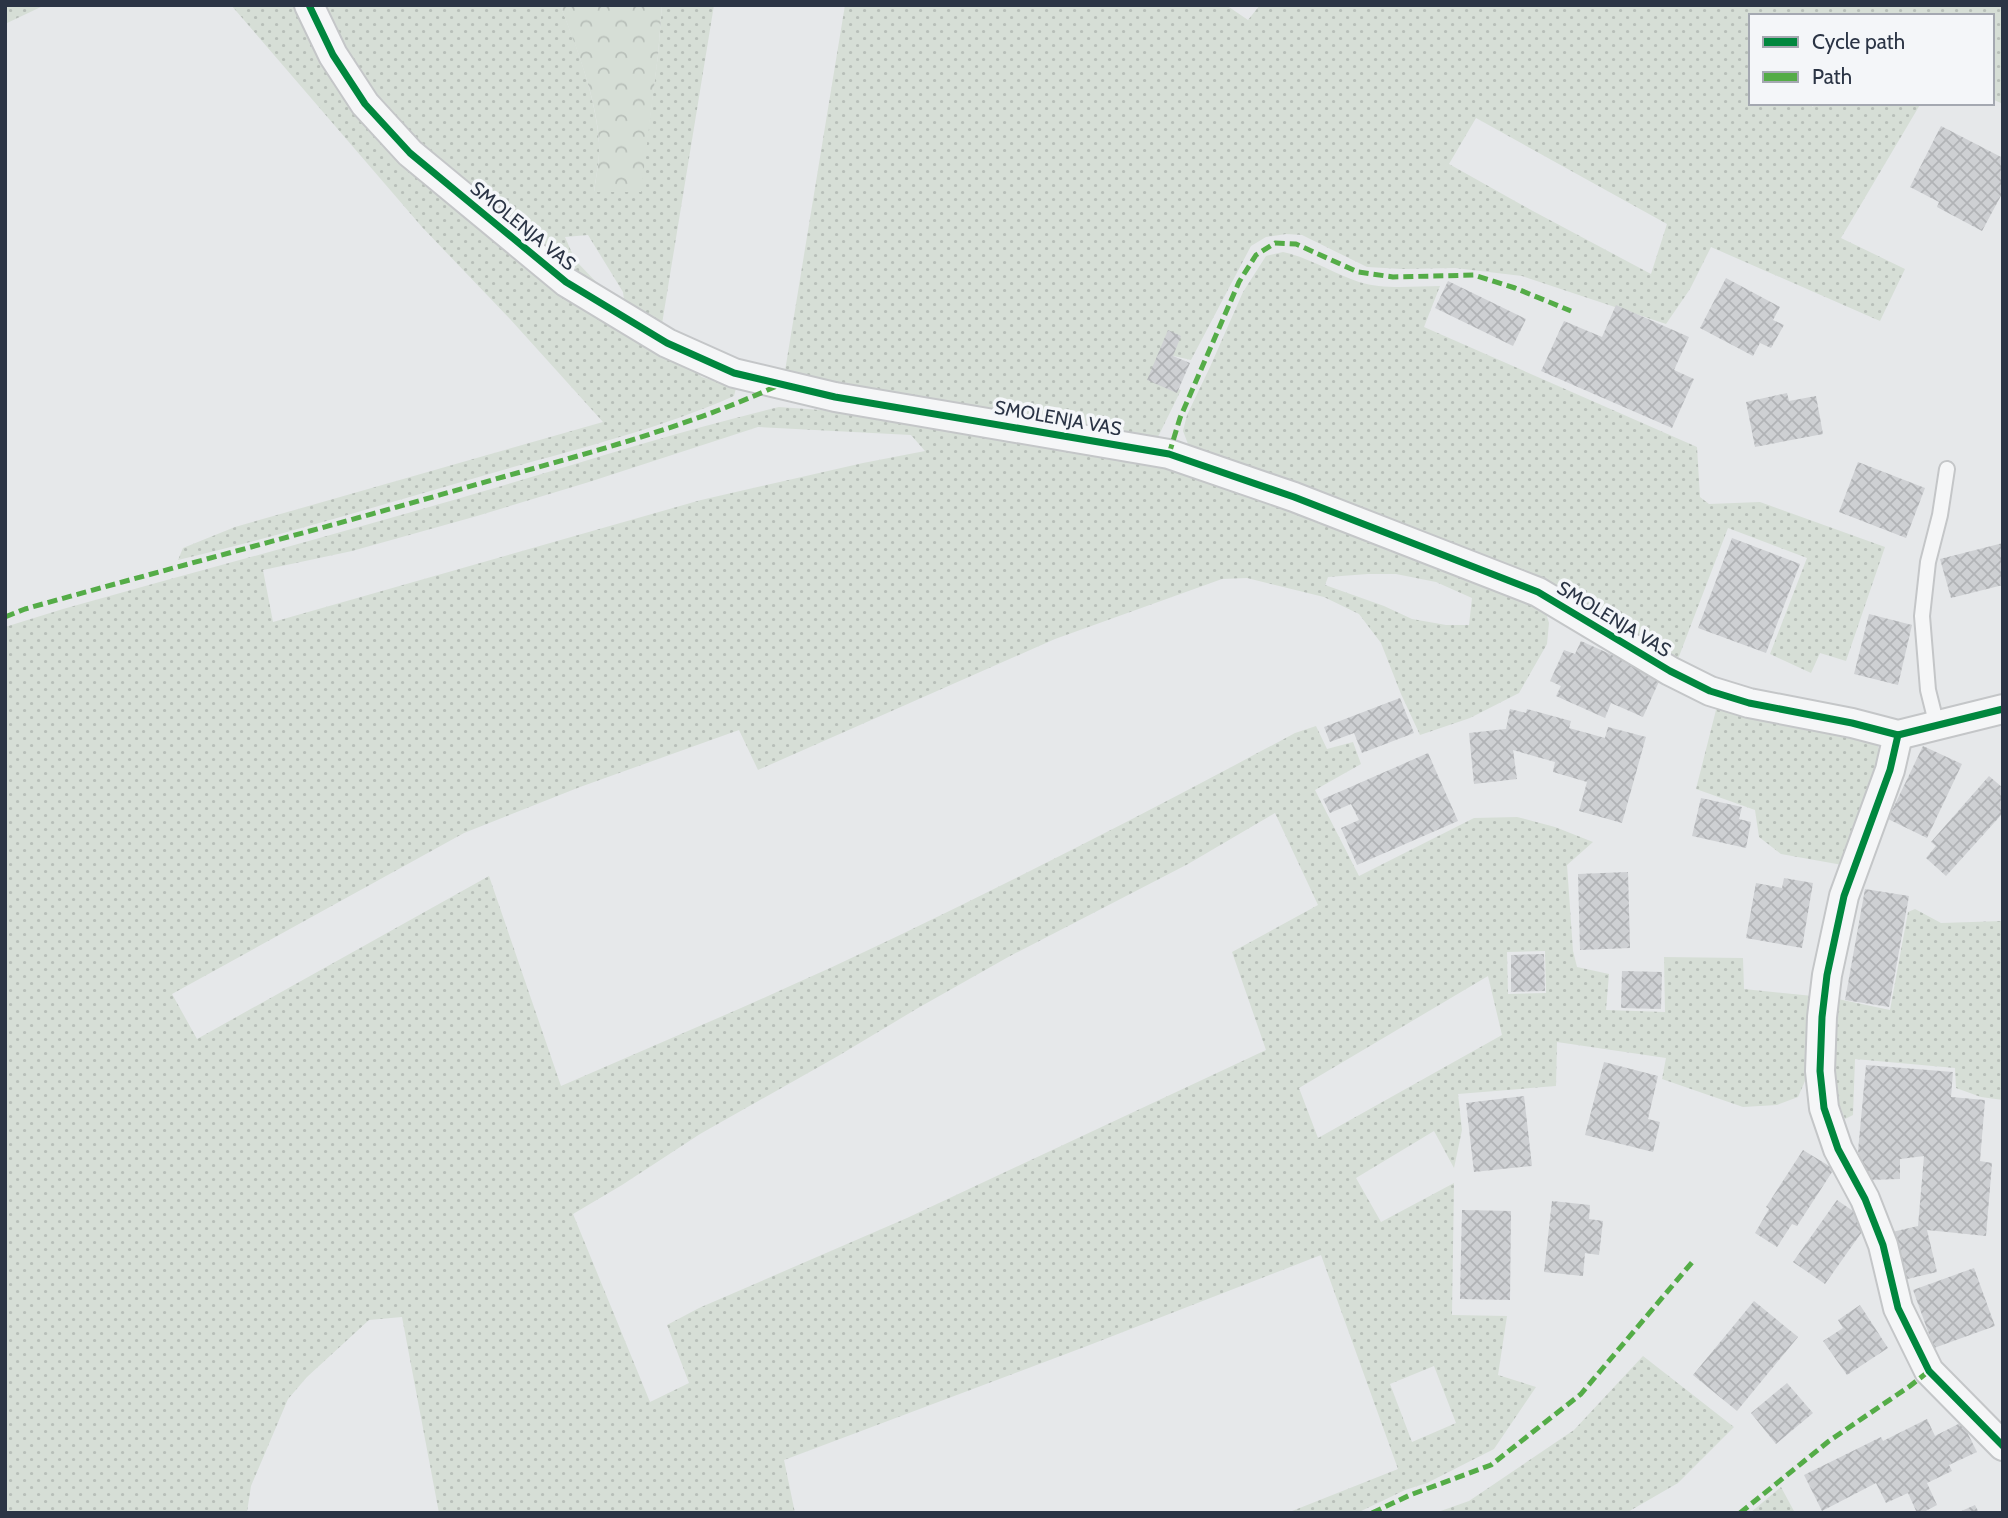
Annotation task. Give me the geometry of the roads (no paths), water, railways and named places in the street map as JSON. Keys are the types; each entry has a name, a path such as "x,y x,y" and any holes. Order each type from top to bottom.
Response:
{"street":[{"name":"SMOLENJA VAS","path":"309,5 333,55 365,104 410,153 566,282 667,343 734,373 835,397 1169,454 1306,502 1538,592 1670,671 1710,691 1749,704 1852,723 1898,735 2003,709"},
{"path":"1898,735 1890,770 1844,896 1826,975 1817,1111 1865,1199 1883,1245 1898,1308 1929,1371 2003,1446"}],"lane":[{"path":"1937,726 1928,690 1922,615 1928,562 1940,515 1947,469"}]}
